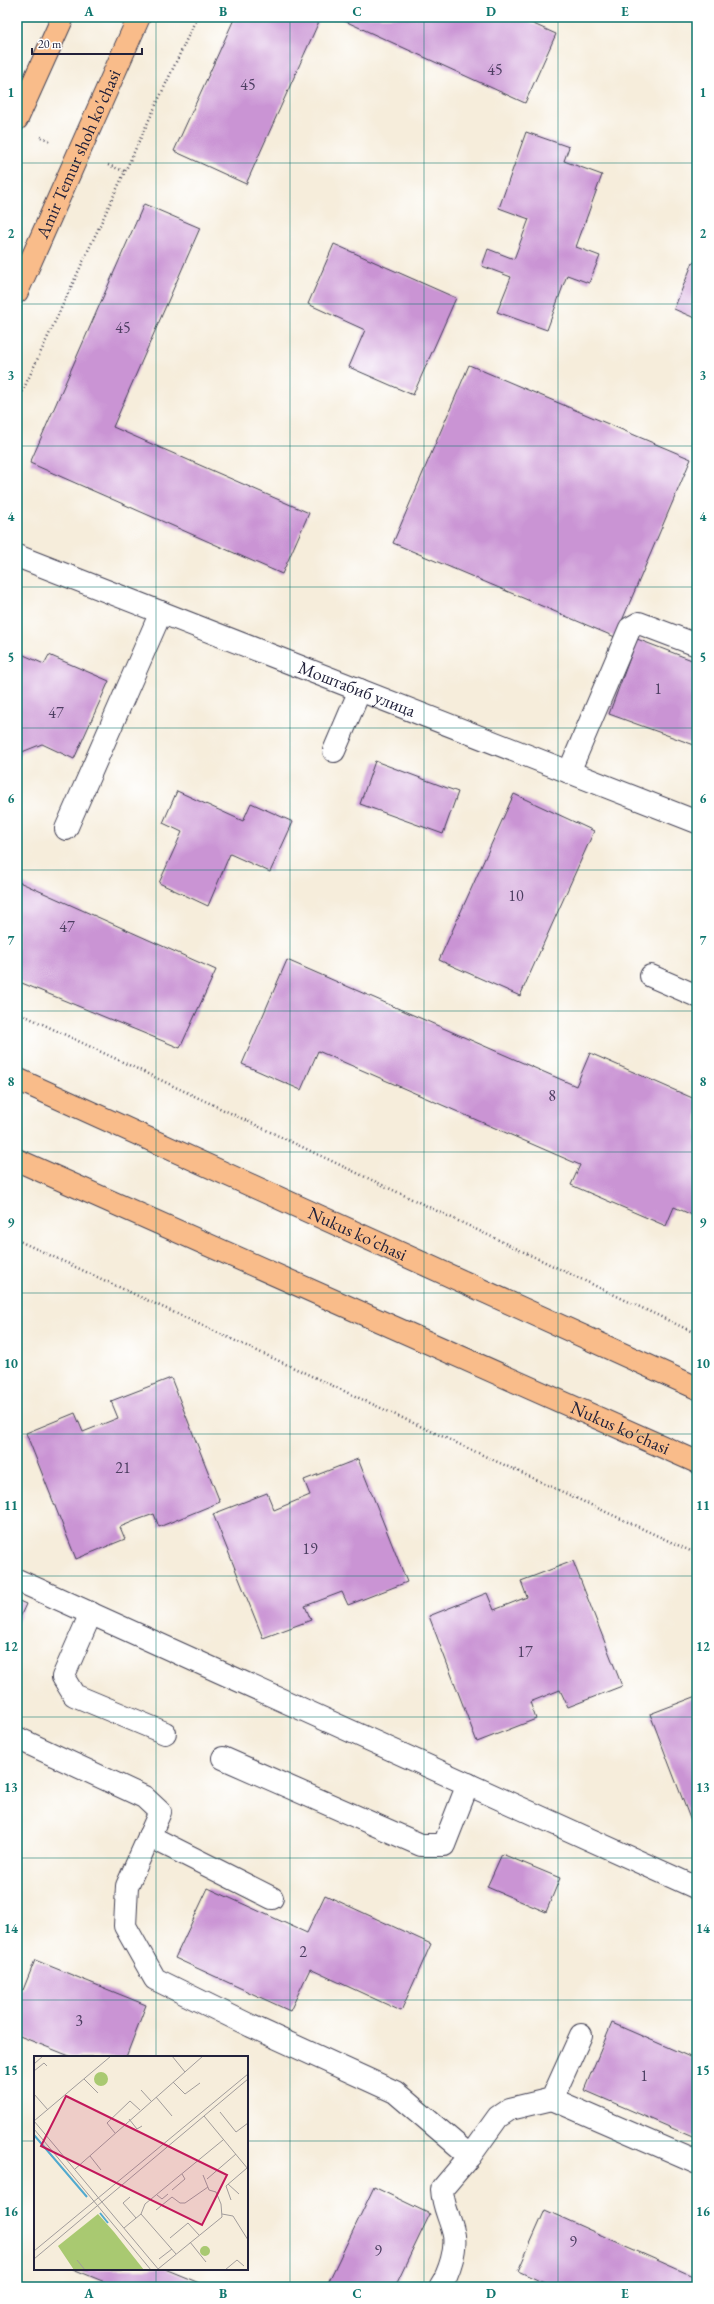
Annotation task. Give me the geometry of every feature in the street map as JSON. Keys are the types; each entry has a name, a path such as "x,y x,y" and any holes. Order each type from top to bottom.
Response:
{"main road":[{"path":"17,119 63,17"},
{"name":"Amir Temur shoh ko'chasi","path":"17,292 139,17"},
{"name":"Nukus ko'chasi","path":"17,1079 697,1388"},
{"name":"Nukus ko'chasi","path":"17,1160 697,1462"}],"street":[{"name":"Моштабиб улица","path":"17,556 697,822"},
{"path":"66,829 161,612"},
{"path":"569,772 630,628 639,623 697,645"},
{"path":"334,751 360,690"},
{"path":"651,976 697,996"},
{"path":"17,1580 697,1888"},
{"path":"91,1614 63,1677 74,1695 165,1733"},
{"path":"17,1738 144,1797 160,1812 127,1886 125,1926 155,1978 251,2026 395,2092 470,2156"},
{"path":"223,1758 421,1844 444,1845 468,1784"},
{"path":"149,1836 272,1898"},
{"path":"552,2099 581,2035"},
{"path":"440,2287 446,2278 453,2250 454,2232 442,2204 442,2189 470,2156 498,2117 510,2109 552,2099 697,2162"}],"path":[{"path":"17,403 198,17"},
{"path":"17,1012 697,1334"},
{"path":"17,1240 697,1554"}],"building":[{"path":"235,17 321,17 246,184 174,151"},
{"path":"336,17 518,17 556,34 525,103"},
{"path":"526,132 569,147 564,161 602,175 576,247 600,256 589,283 567,275 547,330 497,312 511,277 482,266 488,249 514,259 529,219 499,208"},
{"path":"144,204 200,228 113,427 309,513 282,574 30,463"},
{"path":"334,244 456,298 413,395 349,367 365,330 308,304"},
{"path":"693,262 697,264 697,319 674,309"},
{"path":"469,365 691,459 615,637 393,543"},
{"path":"637,639 697,662 697,746 609,714"},
{"path":"17,652 44,664 49,655 109,681 74,759 42,744 22,752 17,762"},
{"path":"375,761 458,792 443,834 360,804"},
{"path":"177,791 243,821 251,803 293,822 270,872 230,854 208,906 159,883 182,832 163,823"},
{"path":"514,794 594,831 520,996 439,960"},
{"path":"17,881 216,970 180,1048 17,981"},
{"path":"287,960 576,1086 590,1053 697,1100 697,1217 674,1207 666,1226 571,1185 580,1165 318,1051 301,1090 242,1064"},
{"path":"171,1378 220,1502 159,1527 154,1514 137,1520 120,1527 125,1539 76,1559 26,1433 75,1413 83,1432 118,1418 111,1401"},
{"path":"358,1459 407,1582 348,1605 342,1592 305,1606 311,1620 263,1638 213,1514 267,1493 274,1510 310,1495 304,1480"},
{"path":"573,1561 622,1686 568,1707 560,1690 530,1702 536,1719 477,1742 429,1616 487,1593 494,1610 527,1597 521,1581"},
{"path":"17,1600 26,1604 17,1624"},
{"path":"697,1696 697,1837 650,1714"},
{"path":"502,1854 560,1878 546,1912 487,1887"},
{"path":"208,1888 307,1933 325,1895 431,1944 401,2011 310,1969 290,2011 175,1958"},
{"path":"35,1960 146,2005 126,2056 70,2056 17,2035 17,1988 23,1990"},
{"path":"612,2023 697,2060 697,2139 584,2090"},
{"path":"374,2187 430,2214 395,2287 326,2287"},
{"path":"545,2210 697,2278 697,2287 553,2287 518,2271"},
{"path":"75,2270 167,2270 209,2287 117,2287"}]}
